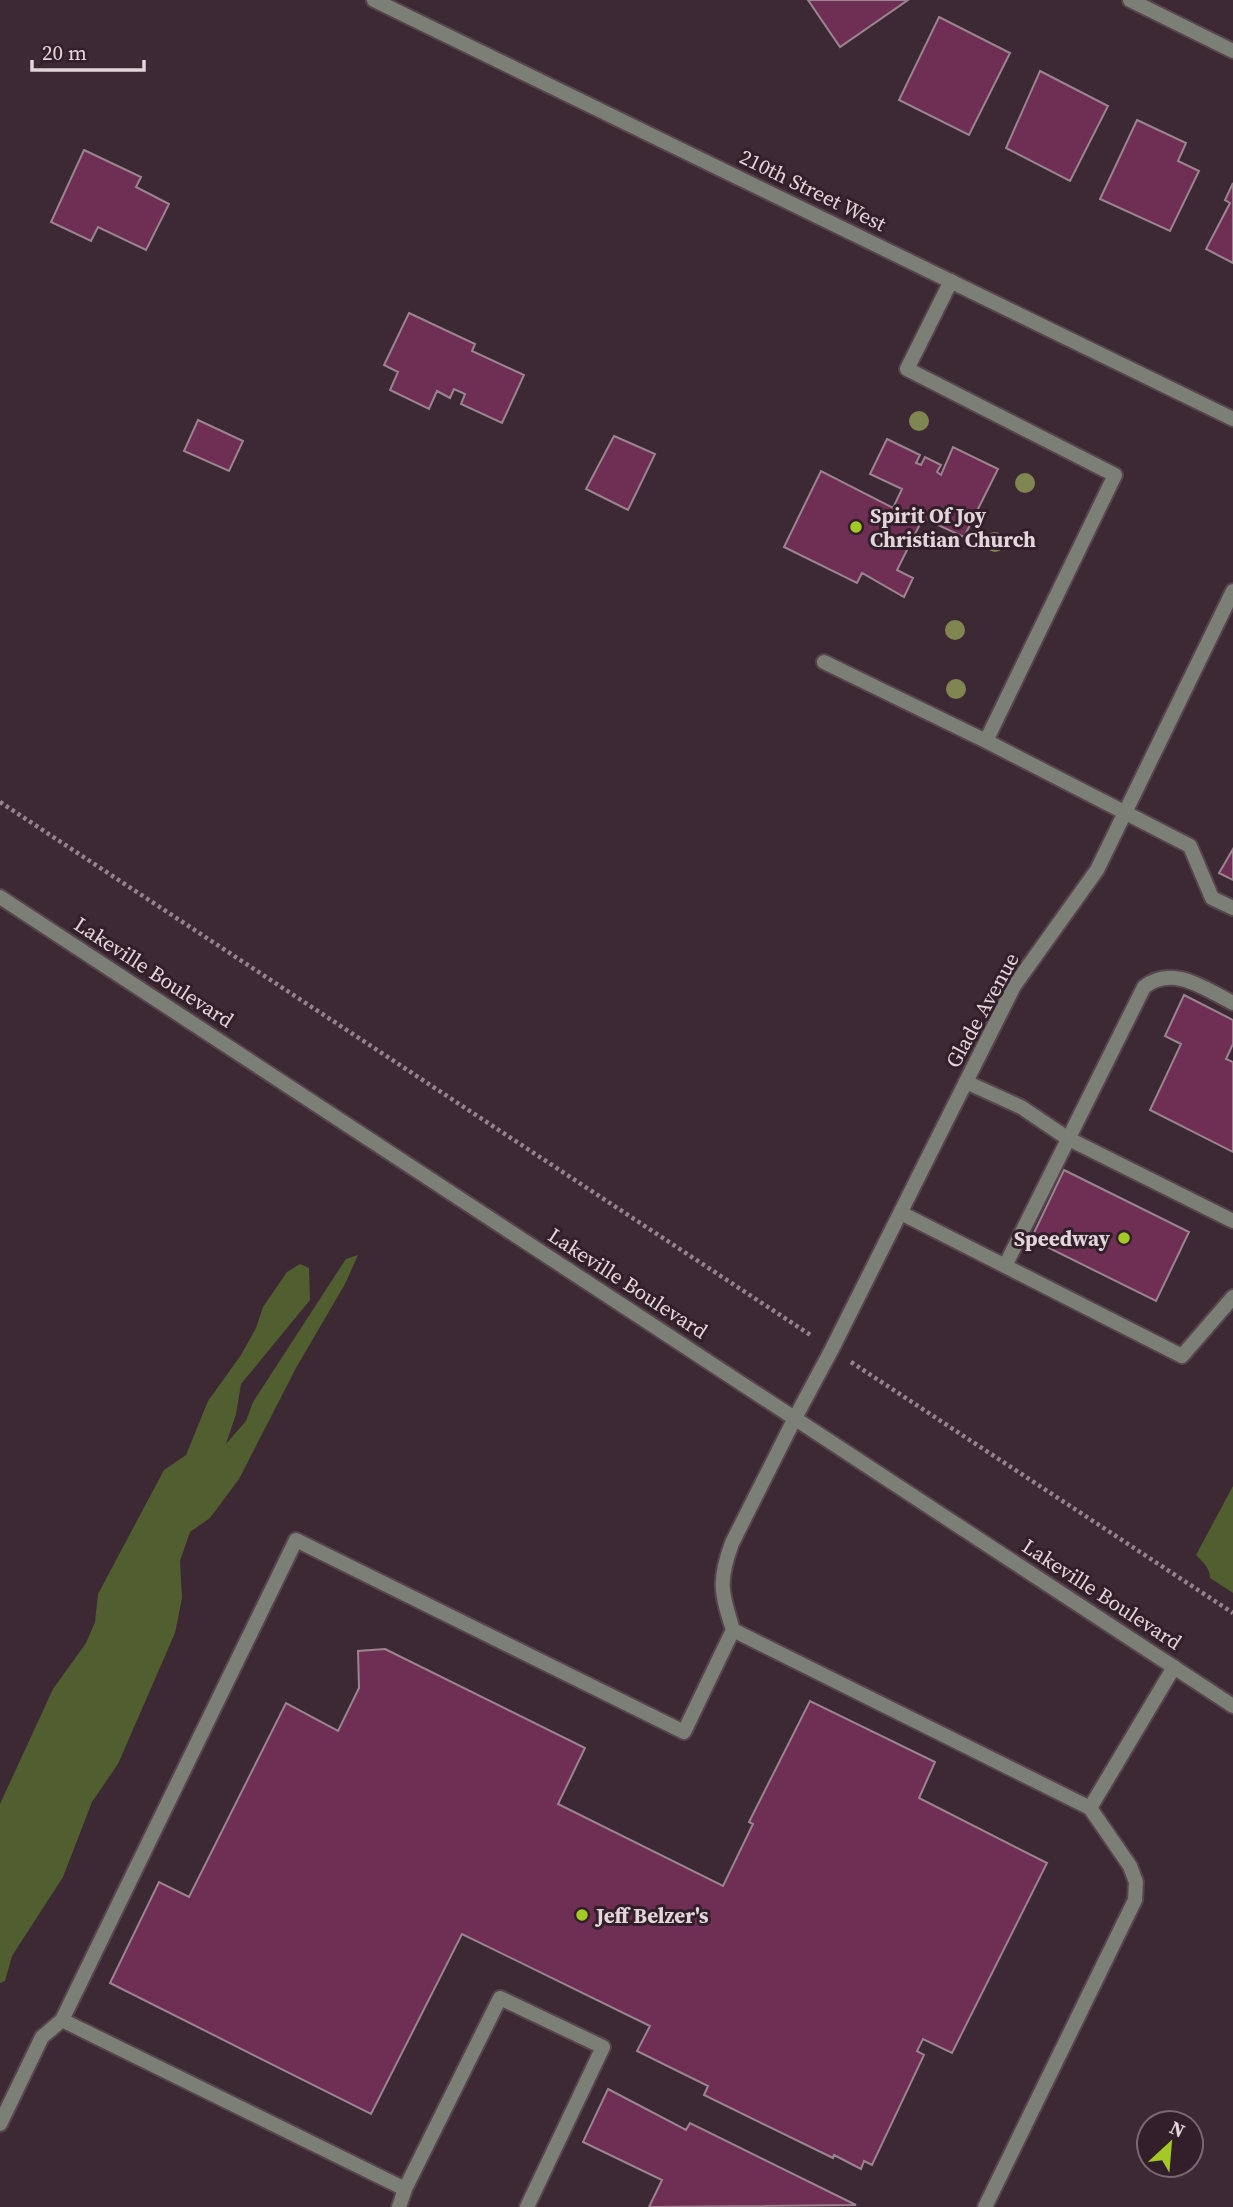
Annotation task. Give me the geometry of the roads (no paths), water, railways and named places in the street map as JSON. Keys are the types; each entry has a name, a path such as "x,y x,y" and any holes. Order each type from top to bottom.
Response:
{"street":[{"name":"210th Street West","path":"374,0 1233,419"},
{"path":"1130,0 1233,51"},
{"path":"951,281 907,369 1115,475 986,741"},
{"name":"Glade Avenue","path":"733,1630 721,1592 725,1561 732,1543 1014,986 1086,887 1126,812 1233,591"},
{"path":"824,662 986,741 1190,846 1212,898 1233,908"},
{"name":"Lakeville Boulevard","path":"0,897 1233,1706"},
{"path":"1005,1266 1144,988 1155,979 1172,976 1187,980 1233,1003"},
{"path":"966,1082 1021,1107 1068,1139 1233,1221"},
{"path":"901,1213 1182,1356 1233,1297"},
{"path":"0,2124 43,2037 62,2020 296,1540 684,1732 733,1630 1090,1808 1130,1866 1136,1882 1135,1900 985,2207"},
{"path":"1090,1808 1174,1667"},
{"path":"400,2207 405,2189 500,1998 603,2047 527,2207"},
{"path":"62,2020 405,2189"}],"place":[{"name":"Spirit Of Joy Christian Church","path":"856,527"},
{"name":"Speedway","path":"1124,1238"},
{"name":"Jeff Belzer's","path":"582,1915"}]}
